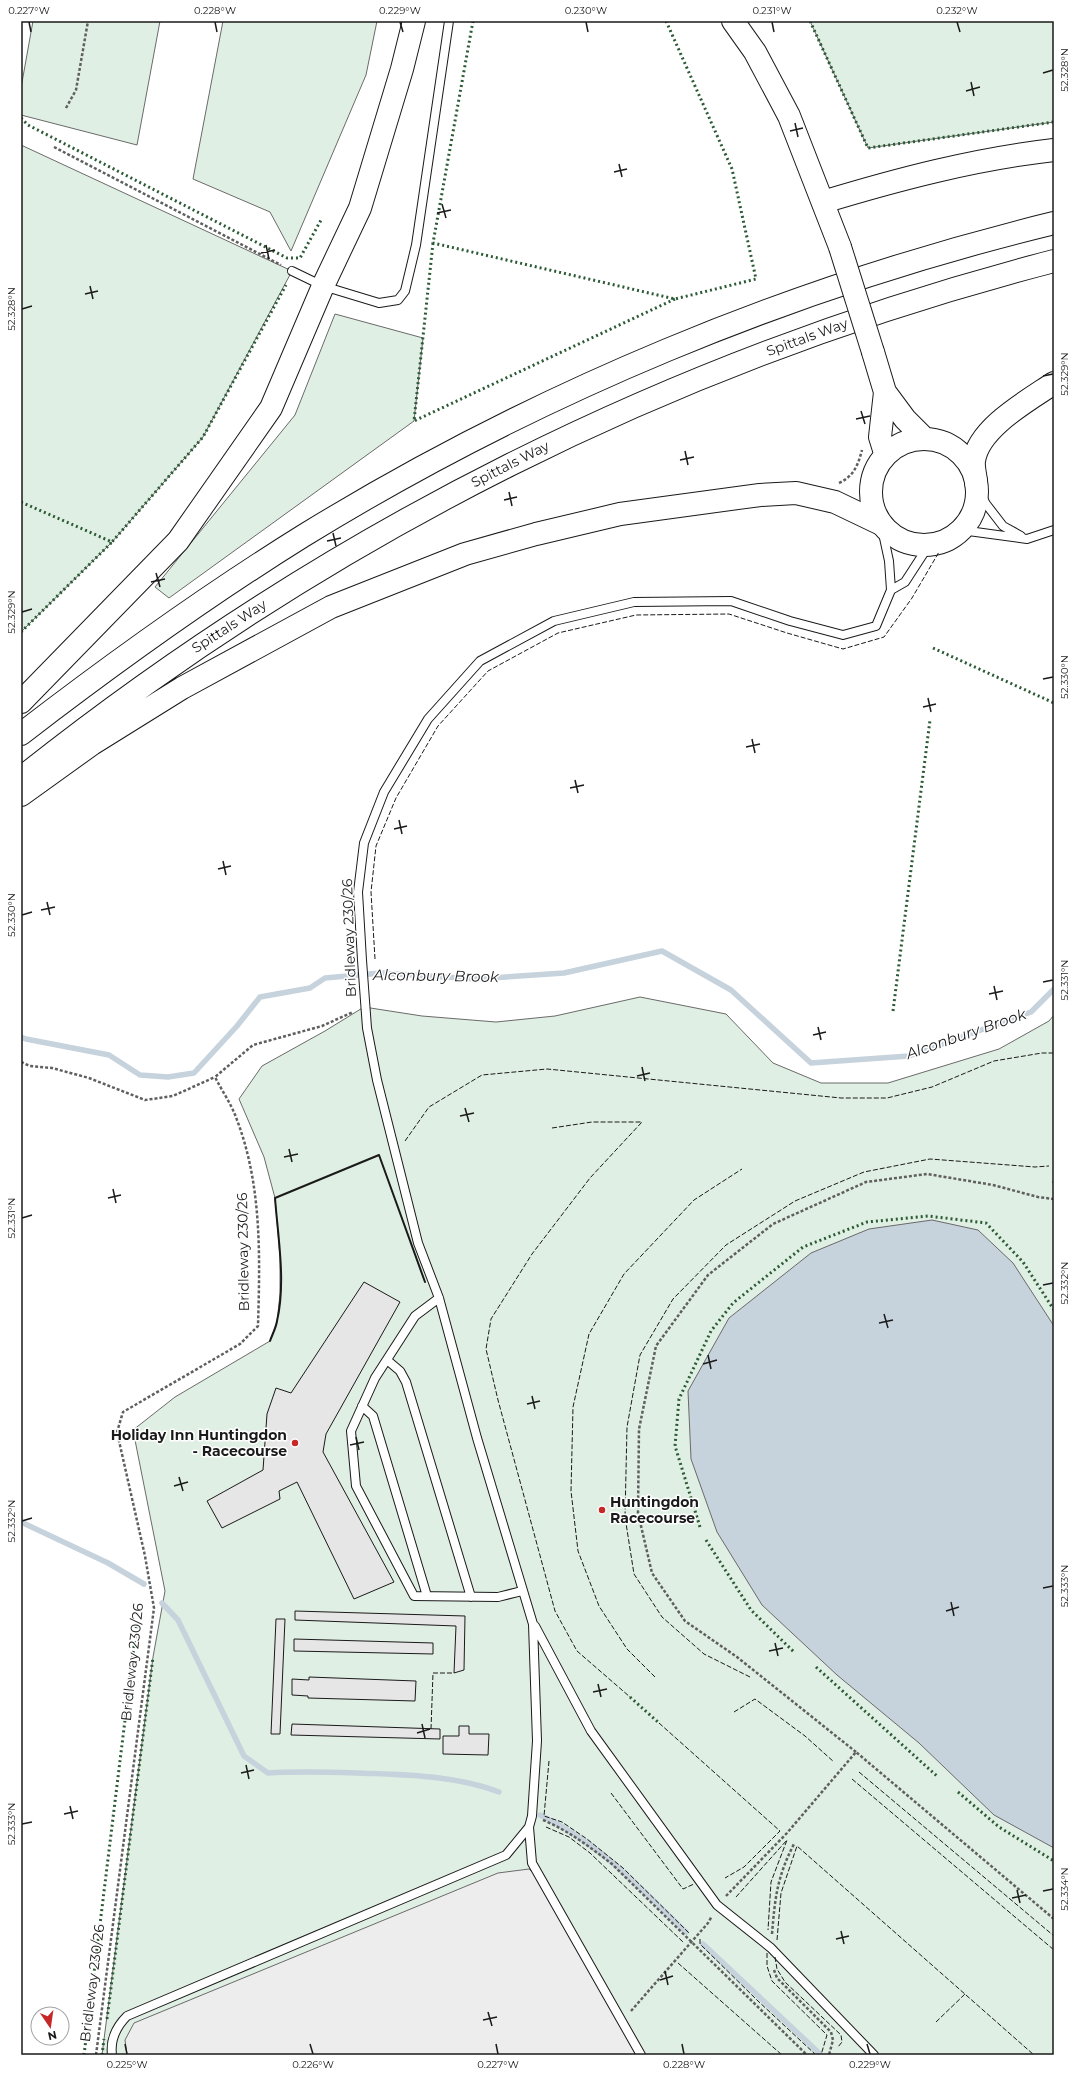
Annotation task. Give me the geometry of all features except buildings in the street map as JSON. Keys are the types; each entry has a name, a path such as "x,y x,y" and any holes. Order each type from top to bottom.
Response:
{"main road":[{"path":"21,702 178,541 272,408 323,286 360,208 402,69 414,21"},
{"path":"733,21 754,52 789,116 840,247 885,392 905,419 925,438"},
{"path":"823,202 886,183 988,159 1054,150"},
{"path":"21,734 158,632 304,536 457,449 535,410 688,342 860,278 936,255 1054,223"},
{"name":"Spittals Way","path":"21,778 87,726 213,636 349,551 490,473 636,405 786,344 938,293 1054,261"},
{"path":"21,795 92,744 182,688 331,607 465,554 536,534 620,514 774,494 796,493 835,502 881,524 897,538 917,545 938,543 961,530 975,507 977,485 974,462 979,446 994,426 1054,383"},
{"path":"885,392 880,437 885,453"},
{"path":"881,524 871,503 872,480 885,453 900,444 925,438 943,442 955,449 972,469 977,485"}],"lane":[{"path":"292,270 323,286 379,303 398,300 405,291 416,245 450,21"},
{"path":"977,485 986,504 1003,526 1027,539"},
{"path":"881,524 889,561 891,590 905,582 929,545"},
{"path":"961,530 1027,539 1054,530"},
{"name":"Bridleway 230/26","path":"364,1007 358,892 364,843 384,792 428,719 480,661 554,621 634,602 731,601 843,635 876,626 891,590"},
{"path":"364,1007 378,1080 418,1243 439,1298 477,1438 533,1624 591,1731 717,1905 771,1948 874,2055"},
{"path":"439,1298 415,1316 375,1378 362,1406 351,1431 356,1486 414,1596 498,1597 522,1591"},
{"path":"387,1360 400,1371 406,1382 471,1597"},
{"path":"362,1406 373,1416 427,1596"},
{"path":"533,1624 537,1741 532,1816 529,1827 532,1863 623,2020 641,2055"},
{"path":"112,2055 114,2033 120,2023 127,2016 506,1856 529,1827"}],"path":[{"path":"66,108 76,90 88,21"},
{"path":"54,148 292,270"},
{"name":"Bridleway 230/26","path":"96,2055 154,1608 145,1556 117,1432 123,1412 240,1344 258,1326 259,1243 254,1183 237,1120 215,1076 253,1045 322,1026 364,1007"},
{"path":"21,1062 30,1066 52,1068 89,1078 145,1100 173,1096 215,1076"},
{"path":"1054,1199 1038,1197 993,1185 927,1174 866,1182 773,1224 708,1274 656,1346 639,1429 638,1513 652,1573 685,1621 737,1657 856,1752 1054,1919"},
{"path":"623,2020 708,1923 717,1905 787,1833 856,1752"},
{"path":"532,1816 561,1828 584,1842 607,1860 807,2055"}],"green space":[{"path":"33,21 160,21 137,145 21,115 21,88"},
{"path":"223,21 377,21 366,75 291,251 270,212 193,179"},
{"path":"810,21 1054,21 1054,122 868,148"},
{"path":"21,145 292,271 203,437 112,542 21,632"},
{"path":"335,314 423,338 414,421 169,598 155,587 295,415"},
{"name":"Huntingdon Racecourse","path":"640,997 726,1014 773,1063 821,1083 888,1083 999,1049 1049,1021 1054,1015 1054,2055 102,2055 153,1657 165,1591 133,1430 175,1397 270,1341 277,1322 280,1294 280,1257 275,1198 264,1157 239,1099 262,1066 325,1031 364,1007 422,1016 496,1022 555,1016"}],"shaded area":[{"path":"932,1220 978,1230 1013,1263 1054,1326 1054,1848 994,1815 919,1743 837,1675 762,1605 717,1532 691,1459 688,1391 729,1318 811,1253 869,1229"},
{"path":"529,1869 543,1882 636,2055 127,2055 125,2040 134,2023 498,1873"}],"waterway":[{"name":"Alconbury Brook","path":"21,1037 109,1055 140,1075 168,1077 194,1073 237,1026 260,997 310,988 325,978 381,973 477,979 564,973 662,951 731,990 811,1063 909,1056 1031,1012 1054,989"},
{"path":"21,1522 108,1563 144,1584"},
{"path":"162,1603 178,1620 244,1756 268,1773 335,1772 393,1774 465,1782 499,1792"},
{"path":"540,1815 581,1838 600,1852 618,1867 686,1932"},
{"path":"703,1944 819,2053"}],"hedge":[{"path":"473,21 433,243 675,299 756,279 732,169 666,21"},
{"path":"810,21 868,148 1054,122"},
{"path":"21,118 28,125 287,258 300,258 321,220"},
{"path":"433,243 414,421 675,299"},
{"path":"21,502 112,542 203,437 286,285"},
{"path":"21,632 112,542"},
{"path":"933,648 1054,703"},
{"path":"893,1011 930,720"},
{"path":"700,1527 675,1446 679,1399 711,1331 733,1303 803,1247 867,1222 928,1216 986,1223 1023,1262 1054,1310"},
{"path":"706,1540 751,1610 795,1653"},
{"path":"84,2055 137,1622"},
{"path":"107,2019 153,1657"},
{"path":"816,1667 938,1777"},
{"path":"630,1697 659,1723"},
{"path":"958,1792 999,1827 1054,1861"},
{"path":"102,2055 104,2039"}],"fence":[{"path":"375,959 371,892 376,846 396,798 438,726 488,671 558,633 636,615 729,614 843,649 884,637 912,598 939,552"},
{"path":"405,1141 429,1107 482,1075 547,1069 841,1098 887,1098 932,1087 994,1061 1042,1053 1054,1053"},
{"path":"552,1128 592,1122 642,1122 590,1178 532,1254 491,1319 486,1349 498,1400 555,1611 577,1651 630,1697"},
{"path":"750,1677 704,1654 662,1617 634,1574 625,1517 627,1427 640,1355 673,1299 726,1245 795,1201 864,1172 930,1159 1035,1167 1049,1166"},
{"path":"655,1677 627,1649 599,1606 578,1551 571,1491 573,1407 589,1334 624,1274 694,1200 742,1169"},
{"path":"431,1729 433,1673 454,1673"},
{"path":"734,1712 755,1699 805,1736 834,1762"},
{"path":"659,1723 780,1831 744,1867 725,1878"},
{"path":"549,1761 544,1816 562,1822 587,1839 623,1868 689,1933"},
{"path":"859,1772 1054,1936"},
{"path":"852,1779 1054,1950"},
{"path":"611,1793 683,1889 694,1884"},
{"path":"546,1827 569,1837 590,1853 683,1942"},
{"path":"736,1897 787,1840 771,1882 768,1930"},
{"path":"777,1940 781,1893 797,1846 1034,2055"},
{"path":"700,1939 700,1944 816,2055"},
{"path":"767,1953 767,1966 772,1981 827,2035 821,2055"},
{"path":"775,1957 777,1969 785,1982 841,2035 842,2042 838,2047"},
{"path":"678,1963 782,2055"},
{"path":"936,2022 965,1994"}],"wall":[{"path":"270,1341 275,1329 280,1306 281,1291 275,1198 379,1155 425,1282"}],"place":[{"name":"Holiday Inn Huntingdon - Racecourse","path":"295,1443"},
{"name":"Huntingdon Racecourse","path":"602,1510"}]}
